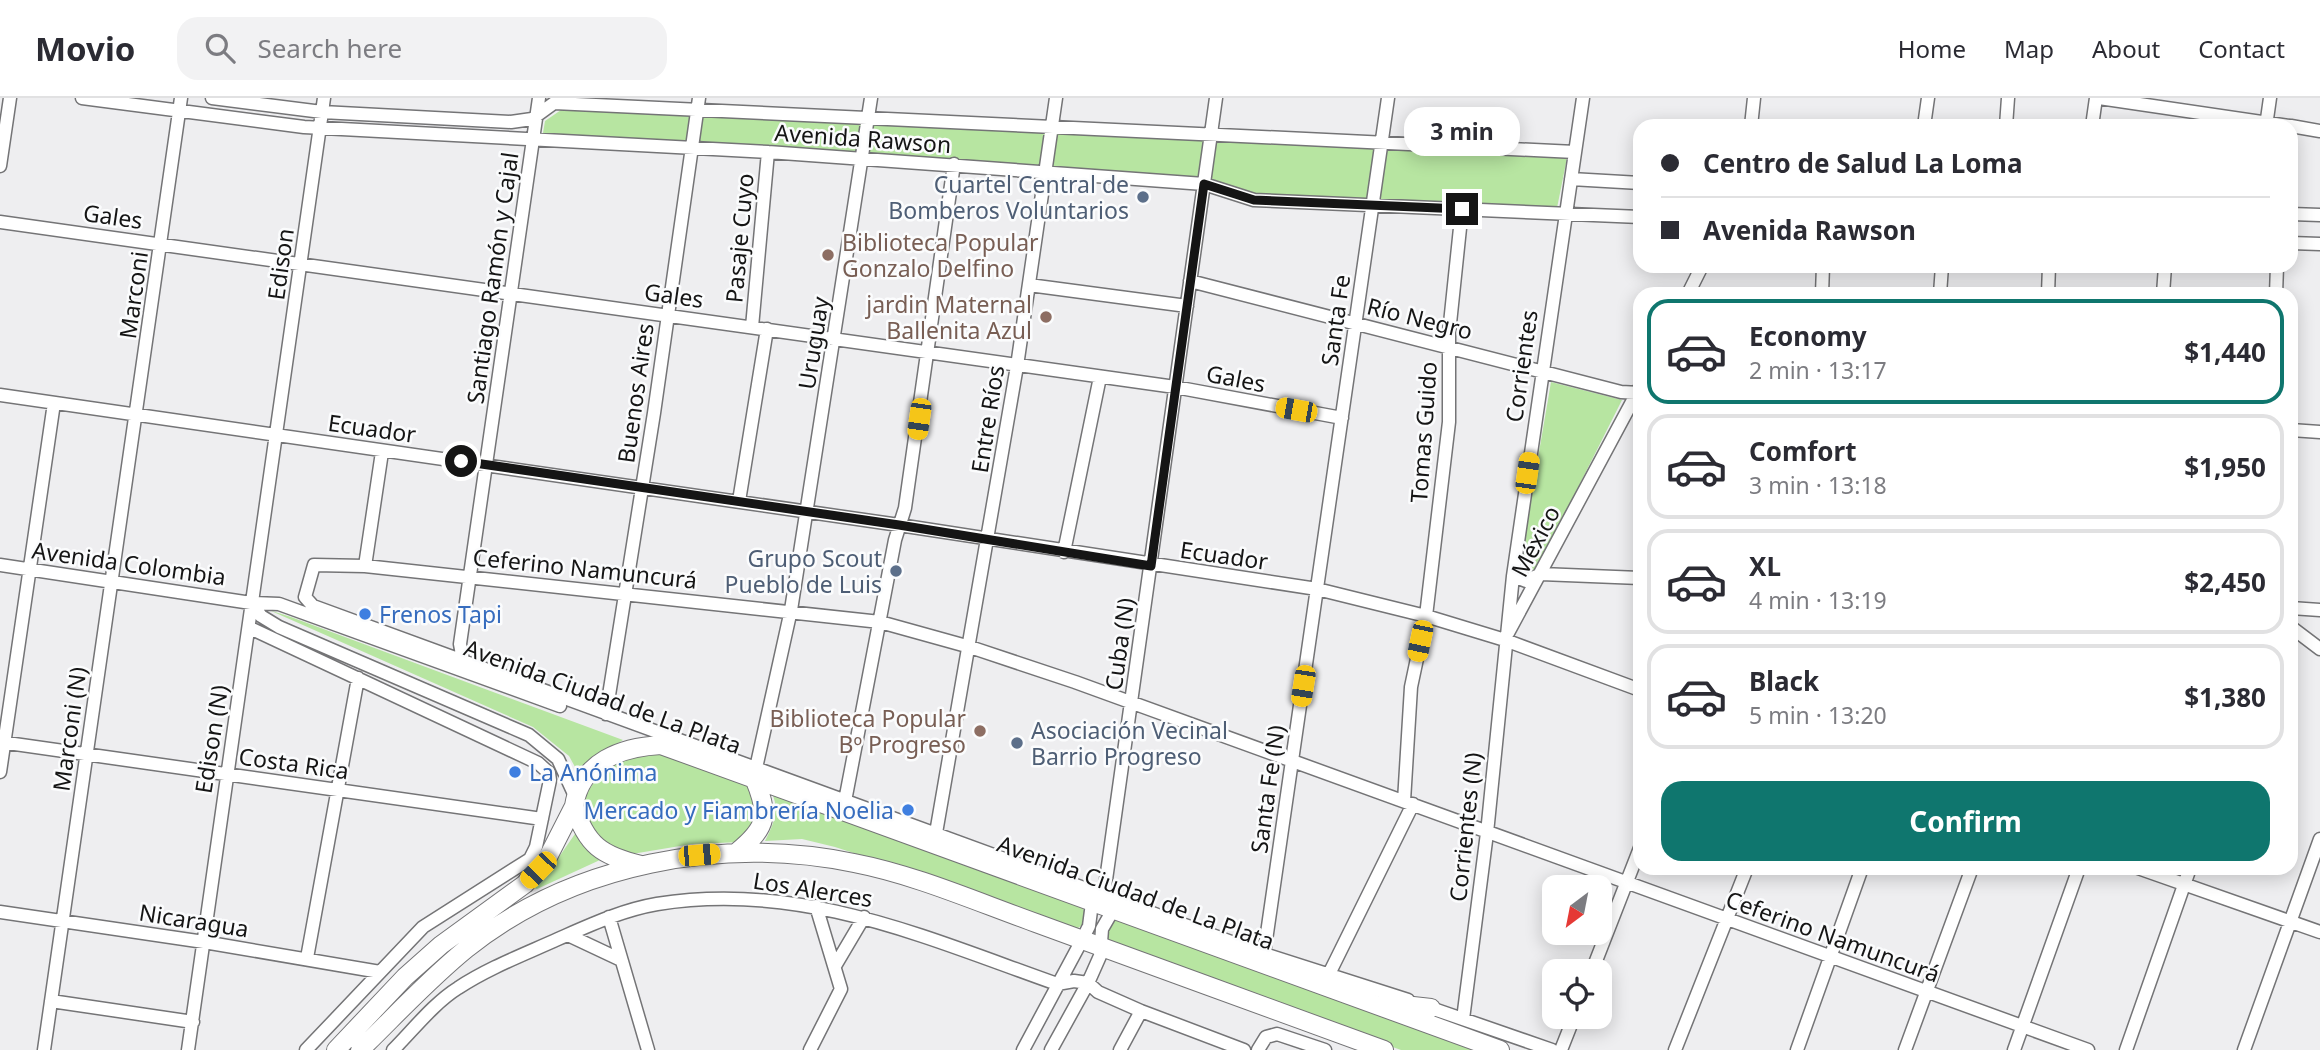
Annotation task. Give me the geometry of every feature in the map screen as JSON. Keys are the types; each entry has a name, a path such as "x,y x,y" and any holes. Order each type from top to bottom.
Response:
{"highway":[{"name":"Avenida Ciudad de La Plata","path":"669,742 1098,899 1113,911 1500,1050"},
{"path":"336,1050 405,977 441,945 525,884 549,855 574,801 602,759 639,746 669,742"},
{"path":"737,852 755,837 765,818 765,804 755,773"},
{"path":"574,801 580,827 600,850 617,859 641,865"},
{"path":"892,818 928,835"},
{"path":"360,1050 430,980 468,948 506,922 551,898 641,865 737,852 796,853 857,863 952,893 1016,925 1100,951 1151,975 1191,980 1384,1050"},
{"path":"1356,999 1431,1008"}],"street":[{"path":"0,166 10,98"},
{"name":"Avenida Rawson","path":"82,98 180,105 320,127 862,158 1204,184 1254,200 1633,217"},
{"name":"Avenida Rawson","path":"212,98 322,113 511,122 536,115 551,100 698,104 1052,128 1574,152"},
{"name":"Edison","path":"277,435 324,98"},
{"name":"Santiago Ramón y Cajal","path":"463,660 460,644 539,98"},
{"name":"Uruguay","path":"755,773 791,610 871,98"},
{"name":"Entre Ríos","path":"928,835 970,647 1017,366 1056,98"},
{"name":"Cuba (N)","path":"1023,1050 1089,926 1098,899 1132,703 1216,98"},
{"name":"Santa Fe","path":"1317,589 1388,98"},
{"name":"Corrientes","path":"1504,640 1583,98"},
{"path":"1752,119 1754,98"},
{"path":"1925,119 1928,98"},
{"path":"2006,119 2008,98"},
{"path":"2093,119 2097,98 2234,119"},
{"path":"2267,119 2270,98"},
{"name":"Buenos Aires","path":"606,714 698,104"},
{"name":"Marconi","path":"138,414 180,105"},
{"path":"2298,127 2320,131"},
{"name":"Pasaje Cuyo","path":"752,327 768,152"},
{"path":"845,801 910,475 954,164"},
{"path":"1571,179 1633,183"},
{"name":"Tomas Guido","path":"1408,803 1411,687 1426,616 1449,422 1449,347 1462,209"},
{"path":"2298,214 2320,215"},
{"name":"Gales","path":"0,222 1175,387 1342,418"},
{"path":"2298,243 2320,244"},
{"name":"Río Negro","path":"1190,281 1621,392 1633,391"},
{"path":"1029,285 1187,306"},
{"name":"Pasaje Cuyo","path":"739,502 767,329"},
{"path":"1064,552 1100,377"},
{"name":"Ecuador","path":"0,395 807,511 1151,566 1317,589 1426,616 1504,640 1633,687"},
{"name":"México","path":"1504,640 1633,402"},
{"path":"0,772 2,742 54,403"},
{"name":"Marconi (N)","path":"44,1050 138,414"},
{"path":"2298,430 2320,432"},
{"name":"Edison (N)","path":"188,1050 277,435"},
{"path":"365,566 382,452"},
{"name":"Ceferino Namuncurá","path":"308,603 305,597 310,571 314,565 322,563 791,610 880,622 970,647 1132,703 2088,1050"},
{"name":"Avenida Colombia","path":"0,565 251,603"},
{"path":"1513,576 1526,581 1541,574 1633,578"},
{"name":"Santa Fe (N)","path":"1264,954 1317,589"},
{"path":"251,603 261,616 279,627 529,734 558,759 574,801"},
{"name":"Avenida Ciudad de La Plata","path":"251,603 279,604 636,733 669,742"},
{"name":"Avenida Ciudad de La Plata","path":"308,603 606,714 669,742"},
{"path":"2298,608 2320,610"},
{"path":"250,628 538,763 549,773 550,780 530,859 440,914 306,1050"},
{"path":"2298,632 2320,649"},
{"name":"Corrientes (N)","path":"1463,1019 1487,832 1504,640"},
{"path":"463,660 490,681"},
{"path":"307,958 358,678"},
{"path":"383,690 424,688"},
{"name":"Costa Rica","path":"2,742 542,819"},
{"name":"Avenida Ciudad de La Plata","path":"755,773 892,818"},
{"path":"1329,974 1408,803"},
{"path":"2244,1050 2320,839"},
{"path":"1597,959 1633,867"},
{"path":"1675,1050 1744,875"},
{"path":"1797,1050 1860,875"},
{"path":"1905,1050 1969,875"},
{"path":"2014,1050 2076,875"},
{"path":"2157,875 2320,932"},
{"path":"2126,1050 2188,875"},
{"name":"Los Alerces","path":"393,1050 457,988 568,935 609,917 655,905 714,898 775,900 817,906 864,917 1057,984 1074,981 1088,983"},
{"name":"Avenida Ciudad de La Plata","path":"1098,899 1463,1019"},
{"path":"810,1050 841,989 817,906"},
{"path":"1051,1050 1088,983 1100,951 1102,929 1113,911"},
{"name":"Nicaragua","path":"0,912 307,958 380,972"},
{"path":"609,917 619,960 648,1050"},
{"path":"835,966 864,917"},
{"path":"568,935 619,960"},
{"path":"1088,983 1098,992 1140,1011 1244,1050"},
{"path":"51,1001 193,1022"},
{"path":"1120,1050 1140,1011"},
{"path":"1463,1019 1552,1050"},
{"path":"1561,1050 1569,1029"},
{"path":"1258,1050 1266,1037 1278,1034 1325,1050"}],"green space":[{"path":"561,110 1567,158 1557,208 1250,194 1210,178 543,133 545,121"},
{"path":"1551,382 1622,400 1534,575 1518,575"},
{"path":"269,610 623,740 594,758 580,776 569,756 533,727"},
{"path":"654,751 752,786 761,813 742,842 692,844 626,855 613,850 596,835 581,803 588,791 610,767"},
{"path":"772,794 1080,905 1085,912 1082,925 1074,931 943,882 835,847 802,839 765,841 775,812"},
{"path":"577,831 582,843 600,860 537,889 530,887 552,867"},
{"path":"1119,918 1486,1050 1401,1050 1111,945 1107,935 1110,924"}],"place":[{"name":"Cuartel Central de Bomberos Voluntarios","path":"1143,197"},
{"name":"Biblioteca Popular Gonzalo Delfino","path":"828,255"},
{"name":"jardin Maternal Ballenita Azul","path":"1046,317"},
{"name":"Grupo Scout Pueblo de Luis","path":"896,571"},
{"name":"Frenos Tapi","path":"365,614"},
{"name":"Biblioteca Popular Bº Progreso","path":"980,731"},
{"name":"Asociación Vecinal Barrio Progreso","path":"1017,743"},
{"name":"La Anónima","path":"515,772"},
{"name":"Mercado y Fiambrería Noelia","path":"908,810"}],"route":[{"path":"461,461 899,525 1151,566 1204,184 1254,200 1462,209"}]}
